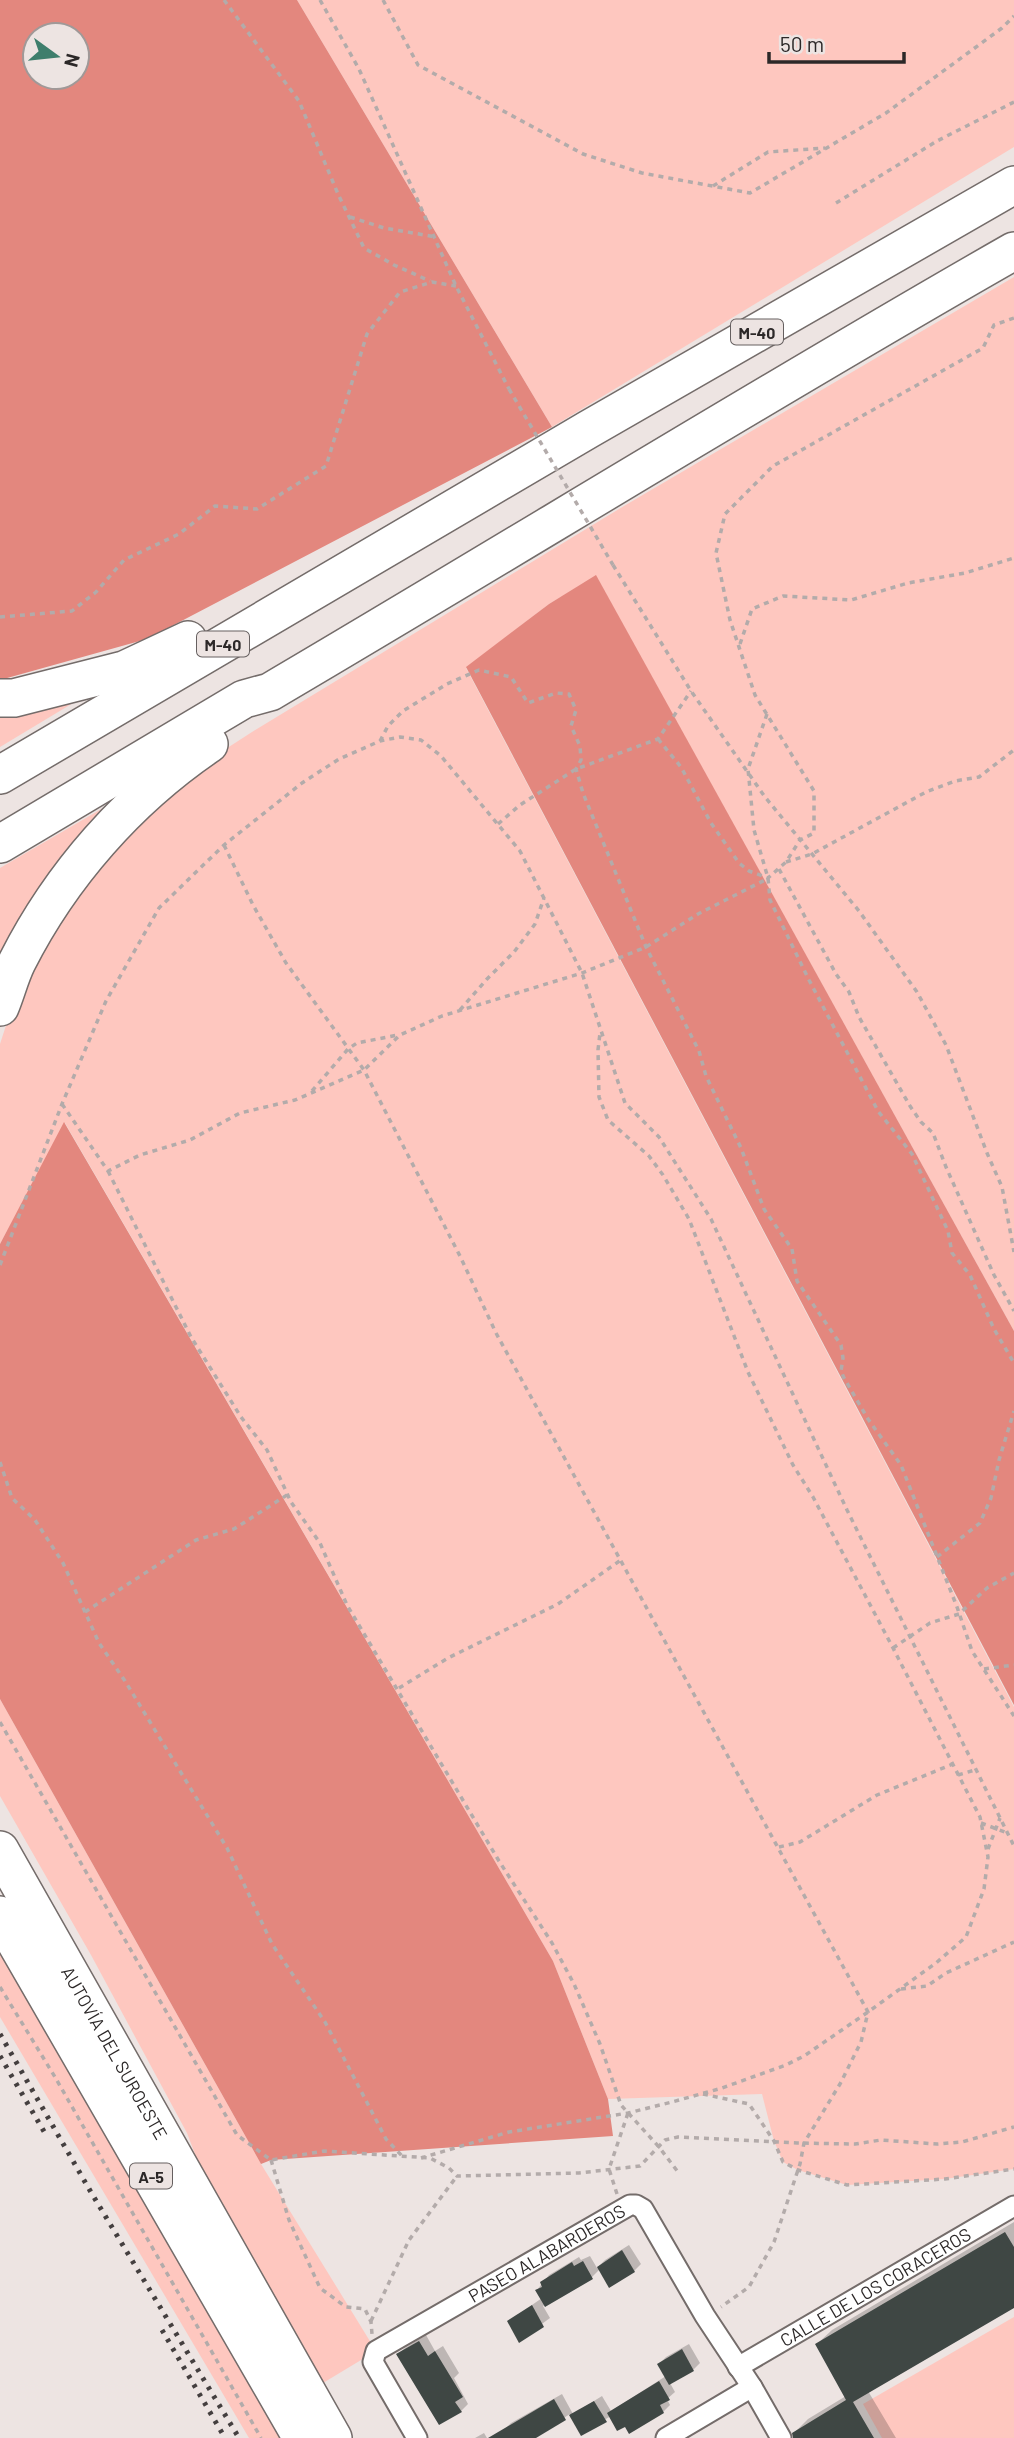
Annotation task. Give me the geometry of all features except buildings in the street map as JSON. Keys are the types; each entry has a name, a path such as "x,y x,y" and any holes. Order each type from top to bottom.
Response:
{"highway":[{"name":"M-40","path":"0,775 445,513 1014,185"},
{"path":"0,844 244,699 270,692 536,535 842,349 1014,251"},
{"path":"0,698 14,698 124,670 205,633 355,547 445,513"},
{"path":"0,1007 17,963 64,883 108,829 180,764 252,715 270,692"},
{"name":"AUTOVÍA DEL SUROESTE","path":"0,1850 333,2438"},
{"name":"AUTOVÍA DEL SUROESTE","path":"0,1915 302,2438"}],"street":[{"name":"PASEO ALABARDEROS","path":"376,2351 621,2209 636,2205 643,2209 705,2316 752,2387 781,2438"},
{"name":"CALLE DE LOS CORACEROS","path":"738,2367 1014,2206"},
{"path":"376,2351 373,2362 417,2438"},
{"path":"666,2438 752,2387"}],"path":[{"path":"224,0 299,101 364,248 432,282 456,286"},
{"path":"320,0 359,69 456,286 509,389 613,565 691,691 765,797 859,911 918,992 946,1045 1002,1187 1014,1252"},
{"path":"383,0 418,65 583,154 642,173 750,193 886,113 1014,16"},
{"path":"836,203 937,141 1014,102"},
{"path":"713,186 768,152 827,147"},
{"path":"348,216 384,228 436,237"},
{"path":"0,617 72,611 96,592 124,560 179,534 215,506 257,509 326,466 367,334 400,292 432,282"},
{"path":"311,1093 348,1049 357,1043 400,1035 460,1010 582,973 646,947 689,919 768,878 786,863 800,840 814,833 814,790 755,695 730,620 716,553 725,514 773,466 983,348 994,325 1014,318"},
{"path":"739,646 752,610 783,596 851,600 908,583 965,573 1014,558"},
{"path":"380,741 388,726 403,711 447,684 479,670 511,677 528,703 556,693 569,694 576,710 571,726 580,746 581,760 576,769 583,793 646,947 699,1051 706,1076 741,1148 764,1209 792,1249 797,1280 841,1345 841,1371 844,1378 868,1419 901,1465 972,1651 1014,1716"},
{"path":"498,824 520,805 576,769 658,739 691,691"},
{"path":"767,714 748,769 754,830 768,878 770,900 878,1111 912,1154 948,1231 952,1253 970,1275 994,1329 1014,1363"},
{"path":"0,1265 62,1104 106,1001 159,908 224,845 302,783 339,760 380,741 400,737 421,740 441,756 520,850 582,973 625,1103 659,1137 711,1219 829,1474 1014,1846"},
{"path":"658,739 681,767 711,823 739,863 749,871 768,878"},
{"path":"786,863 812,854 926,792 955,781 979,777 1014,750"},
{"path":"224,845 253,905 286,963 364,1070 460,1255 496,1332 868,2012 867,2023 856,2053 804,2143 774,2242 749,2287 705,2316"},
{"path":"779,869 910,1106 933,1133 994,1275 1014,1311"},
{"path":"460,1010 514,952 535,924 544,898"},
{"path":"421,2158 485,2137 628,2113 701,2094 786,2065 804,2056 868,2012 936,1963 966,1937 984,1889 987,1851 981,1824 893,1648 813,1497 793,1465 748,1372 689,1219 649,1156 608,1120 600,1097 600,1029"},
{"path":"108,1171 140,1155 190,1140 240,1113 295,1100 364,1070 400,1035"},
{"path":"62,1104 108,1171 191,1337 241,1417 267,1450 287,1495 320,1543 348,1605 499,1861 552,1943 595,2032 621,2105 678,2172"},
{"path":"937,1557 980,1523 991,1498 1014,1411"},
{"path":"0,1462 12,1499 35,1520 62,1563 99,1643 227,1847 272,1944 325,2022 386,2139 404,2158"},
{"path":"85,1612 196,1540 234,1530 287,1495"},
{"path":"398,1688 448,1658 558,1604 621,1560"},
{"path":"893,1648 930,1623 959,1614 987,1588 1014,1573"},
{"path":"984,1669 1014,1665"},
{"path":"0,1722 237,2135 271,2160 289,2220 320,2288 346,2307 365,2309 371,2322 371,2343 376,2351"},
{"path":"778,1847 800,1842 877,1795 953,1764"},
{"path":"958,1775 975,1769"},
{"path":"987,1851 1000,1818"},
{"path":"981,1824 1007,1833"},
{"path":"896,1991 927,1986 946,1973 1014,1942"},
{"path":"0,1987 55,2077 261,2438"},
{"path":"701,2094 749,2104 774,2141 783,2162 798,2170 847,2185 945,2179 1014,2169"},
{"path":"621,2209 609,2169 628,2113"},
{"path":"271,2160 324,2151 430,2158 449,2168 457,2176 566,2174 640,2166 665,2140 678,2137 804,2143 855,2144 881,2140 937,2144 962,2142 1014,2127"},
{"path":"371,2322 409,2240 457,2176"}],"shaded area":[{"path":"0,0 297,0 552,427 147,639 0,680"},
{"path":"297,0 1014,0 1014,147 552,427"},
{"path":"1014,277 1014,1331 596,576 549,604 466,668 1014,1707 1014,2169 945,2179 847,2185 798,2170 783,2162 774,2141 762,2094 608,2099 553,1961 65,1123 0,1244 0,1044 12,1007 40,948 111,844 201,765 624,506"},
{"path":"596,575 1014,1331 1014,1705 466,667 549,604"},
{"path":"88,694 0,747 0,710"},
{"path":"122,797 0,965 0,868"},
{"path":"64,1122 553,1961 608,2099 613,2136 271,2160 261,2164 0,1699 0,1244"},
{"path":"0,1699 261,2164 376,2351 323,2383 206,2183 187,2133 91,1955 0,1796"},
{"path":"0,1951 284,2438 249,2438 0,2017"},
{"path":"1014,2317 1014,2438 882,2438 863,2404"}],"railway":[{"path":"0,2034 92,2194 239,2438"},
{"path":"0,2056 46,2135"},
{"path":"162,2330 225,2438"}]}
